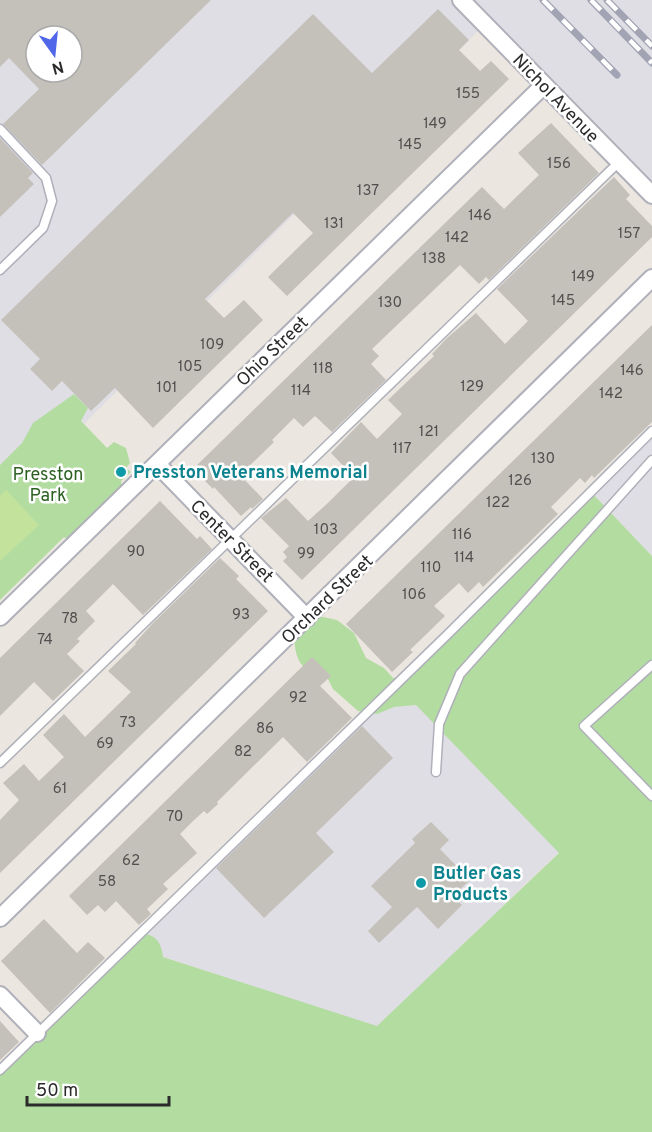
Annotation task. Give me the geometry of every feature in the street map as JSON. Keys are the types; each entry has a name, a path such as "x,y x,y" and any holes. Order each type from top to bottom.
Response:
{"street":[{"name":"Nichol Avenue","path":"461,0 652,195"},
{"name":"Ohio Street","path":"0,617 544,85"},
{"name":"Orchard Street","path":"0,918 652,278"},
{"name":"Center Street","path":"157,464 307,618"},
{"path":"0,995 38,1033"}],"lane":[{"path":"0,129 46,178 52,201 43,228 0,270"},
{"path":"0,764 229,539 620,162"},
{"path":"0,1070 448,634 652,431"},
{"path":"436,772 439,724 460,674 652,460"},
{"path":"652,665 584,726 652,796"}],"shaded area":[{"path":"0,0 652,0 652,194 485,24 84,424 63,403 0,465"},
{"path":"652,431 652,556 591,492"},
{"path":"396,684 559,852 377,1027 143,950 133,940"}],"green space":[{"name":"Presston Park","path":"74,394 88,408 81,421 107,448 114,442 126,448 130,463 126,468 131,472 121,481 124,495 81,536 67,539 64,537 0,600 0,465 22,443 33,423"},
{"path":"6,490 39,525 0,561 0,496"},
{"path":"591,492 652,556 652,1132 0,1132 0,1070 142,933 157,940 163,957 377,1026 559,853 416,705 394,707 377,714 358,711 333,689 328,679 311,672 301,664 296,652 294,634 314,615 337,620 354,633 366,658 384,668 393,678 402,678"}],"building":[{"path":"0,0 211,0 42,165 3,124 39,89 34,84 84,84 84,24 24,24 24,74 9,58 0,67"},
{"path":"438,9 469,40 459,50 480,71 491,61 509,79 287,296 268,277 313,233 293,213 205,299 224,318 244,300 263,320 153,428 115,388 91,411 62,381 52,391 30,369 40,359 1,320 313,14 372,73"},
{"path":"551,123 599,173 489,280 486,277 479,284 460,265 372,349 379,356 371,364 386,380 332,432 315,416 303,427 294,418 272,440 274,442 240,475 263,499 241,516 214,487 213,489 193,469 482,187 504,209 539,175 518,153"},
{"path":"0,138 33,173 28,178 34,184 0,217"},
{"path":"614,177 630,195 626,199 652,226 652,237 302,580 283,561 287,557 283,552 289,546 261,518 286,498 308,521 329,502 354,477 331,453 361,422 377,439 402,414 388,400 434,356 432,354 447,338 476,313 505,344 528,321 497,289"},
{"path":"652,325 652,422 594,478 592,475 585,483 580,478 551,507 558,514 483,587 479,582 468,593 459,583 434,606 445,616 410,650 413,652 392,672 346,624"},
{"path":"160,501 197,539 200,536 212,549 143,615 113,584 86,611 95,621 77,639 80,641 67,654 84,671 53,701 34,682 0,716 0,658"},
{"path":"220,558 239,576 236,579 268,611 0,873 0,820 19,800 3,783 24,764 39,781 64,757 43,735 64,714 85,737 131,692 108,671 136,644 152,624"},
{"path":"312,657 331,676 320,686 352,718 307,762 283,737 217,802 218,804 207,814 204,811 192,822 180,834 197,853 163,884 168,889 147,909 151,914 139,925 116,901 105,912 98,905 87,915 69,896"},
{"path":"362,726 393,758 316,833 334,852 264,918 216,868"},
{"name":"Butler Gas Products","path":"431,822 449,840 440,849 470,880 453,896 462,905 438,929 417,907 379,943 368,931 392,907 371,886 415,843 412,839"},
{"path":"44,919 77,953 88,942 105,958 50,1013 1,961"},
{"path":"0,1021 19,1042 0,1060"}],"railway":[{"path":"543,0 617,75"},
{"path":"591,0 652,63"},
{"path":"607,0 652,46"}],"place":[{"name":"Presston Veterans Memorial","path":"121,472"},
{"name":"Butler Gas Products","path":"421,883"}]}
